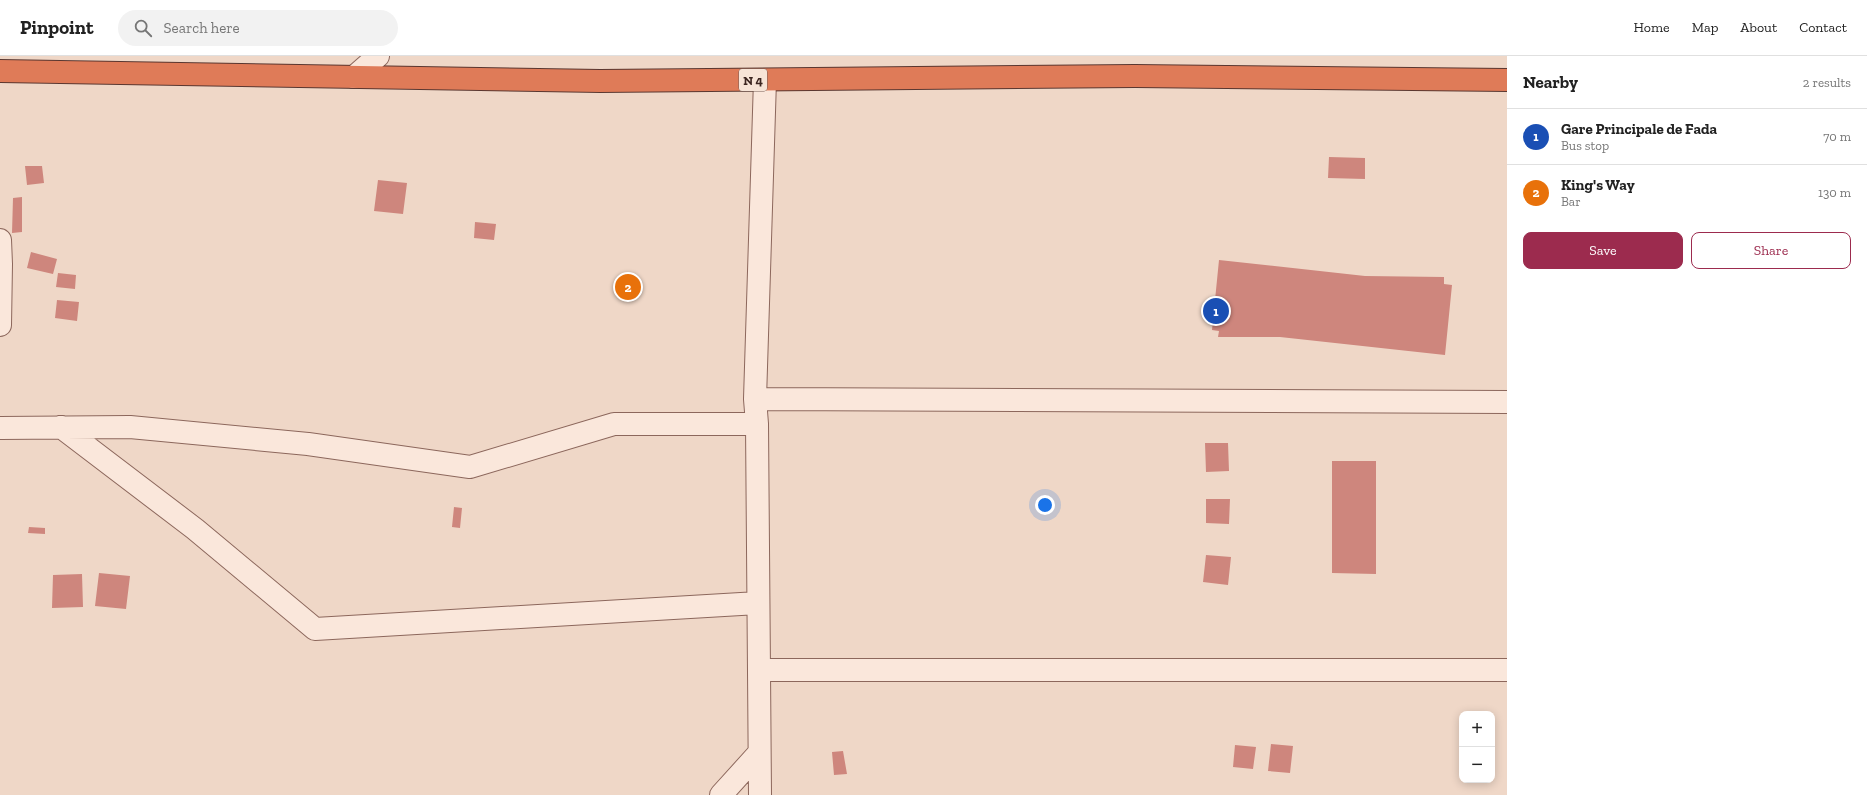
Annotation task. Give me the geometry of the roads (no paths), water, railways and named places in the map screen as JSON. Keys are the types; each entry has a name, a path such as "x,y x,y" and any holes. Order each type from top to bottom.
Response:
{"highway":[{"name":"N 4","path":"0,71 600,81 1135,76 1507,80"}],"street":[{"path":"354,77 378,56"},
{"path":"760,795 757,424 755,399 765,80"},
{"path":"0,240 2,264 0,325"},
{"path":"755,399 1507,402"},
{"path":"0,428 130,427 308,444 470,466 614,424 757,424"},
{"path":"61,427 195,529 315,629 758,603"},
{"path":"759,670 1507,670"},
{"path":"721,795 760,753"}],"place":[{"name":"King's Way","path":"628,287"},
{"name":"Gare Principale de Fada","path":"1216,311"}]}
